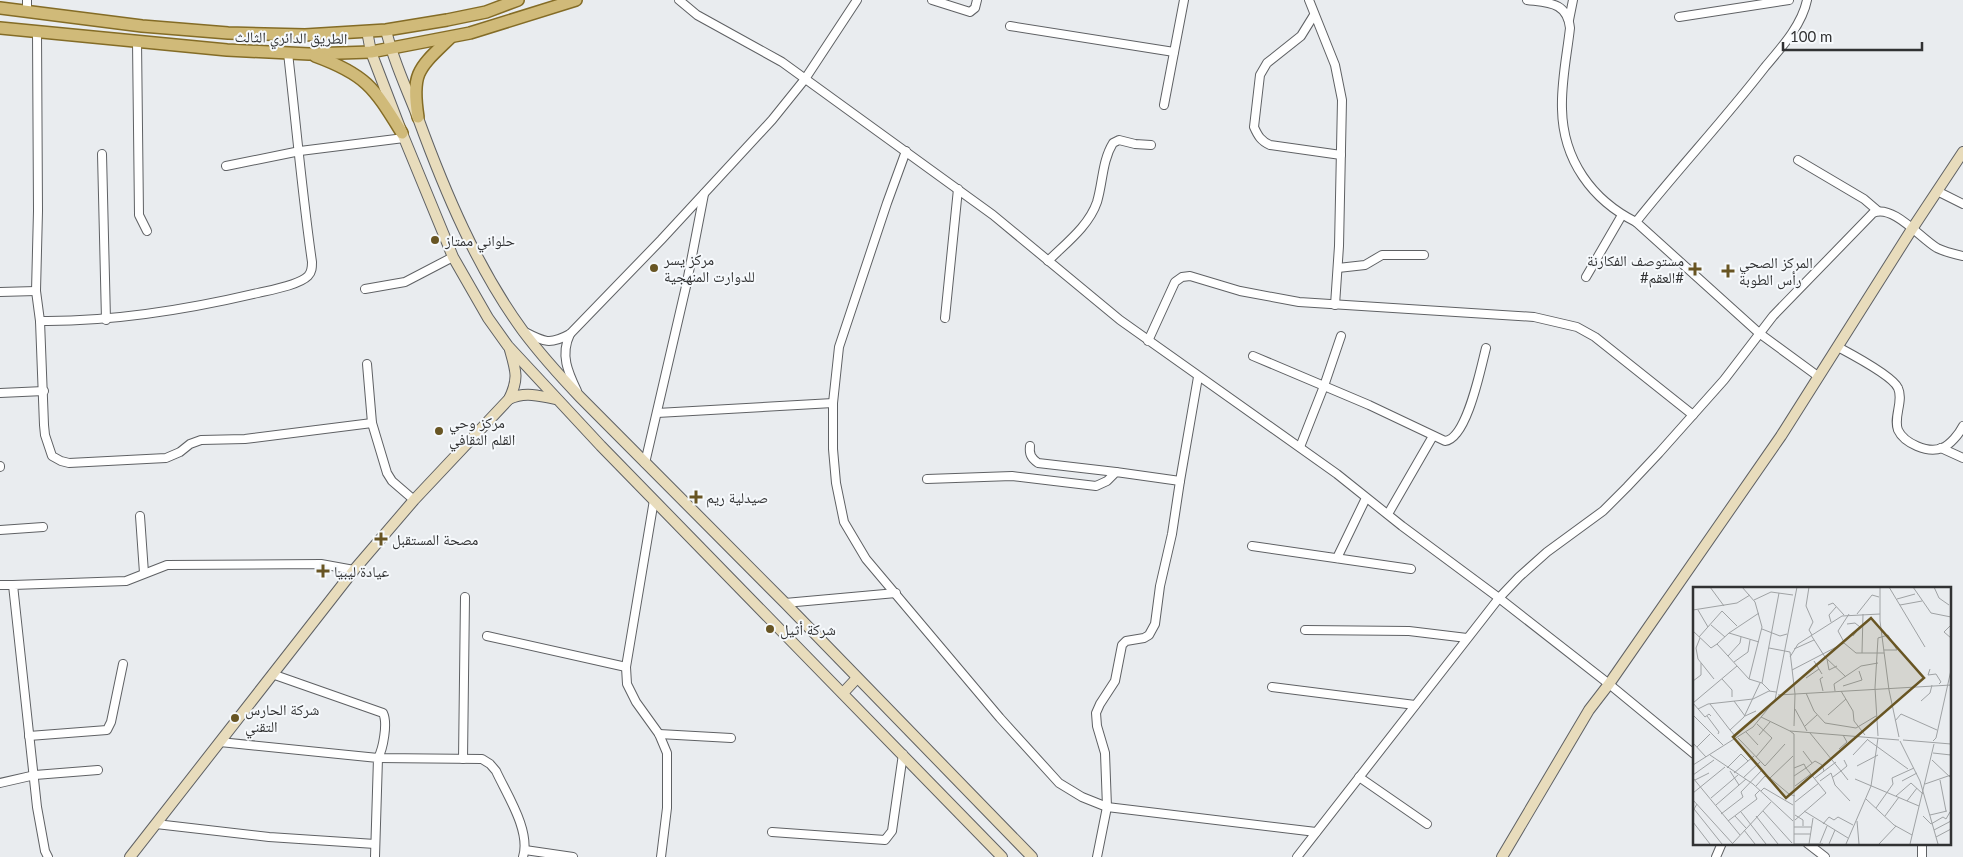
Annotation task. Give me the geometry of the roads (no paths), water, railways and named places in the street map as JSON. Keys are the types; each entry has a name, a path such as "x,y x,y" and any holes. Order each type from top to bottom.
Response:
{"main road":[{"name":"الطريق الدائري الثالث","path":"0,8 27,5 142,26 228,33 304,35 386,30 486,12 518,0"},
{"name":"الطريق الدائري الثالث","path":"0,28 36,33 227,50 309,54 371,52 451,38 576,0"},
{"path":"386,30 390,50 474,248 491,281 523,331 549,364 580,397 1032,857"},
{"path":"367,32 371,52 453,257 488,318 508,346 556,399 1002,857"},
{"path":"418,117 414,95 418,72 426,61 451,38"},
{"path":"309,54 340,66 364,80 376,93 403,135"},
{"path":"1502,857 1589,710 1771,450 1963,152"},
{"path":"130,857 354,570 414,500 509,399 517,377 508,346"},
{"path":"509,399 518,395 532,394 556,399"},
{"path":"844,693 857,678"}],"street":[{"path":"679,0 697,15 782,62 958,189 1006,225 1120,320 1336,474 1609,684 1693,753"},
{"path":"580,397 565,359 564,347 570,334 661,240 760,132 805,79 857,0"},
{"path":"932,0 970,12 977,0"},
{"path":"1164,105 1184,0"},
{"path":"1309,0 1339,81 1342,100 1338,268 1335,305"},
{"path":"1527,0 1560,7 1566,12 1569,20 1570,28 1562,110 1566,137 1574,161 1583,179 1607,204 1636,222 1759,333 1818,377"},
{"path":"1569,20 1573,0"},
{"path":"1679,17 1789,0"},
{"path":"1636,222 1668,181 1734,107 1772,59 1805,10 1807,0"},
{"path":"1314,15 1301,36 1267,63 1260,75 1254,127 1262,141 1270,145 1341,155"},
{"path":"1010,26 1174,52"},
{"path":"36,33 38,211 36,291 40,322 44,391 43,413 48,447 52,456 61,462 69,463 166,458 201,440 245,439 372,423"},
{"path":"137,41 140,215 147,231"},
{"path":"40,322 106,320 201,307 274,289 301,281 308,276 312,270 312,262 303,200 300,151 288,53"},
{"path":"226,166 300,151 403,135"},
{"path":"1048,261 1085,224 1096,205 1102,172 1113,143 1119,140 1134,144 1151,145"},
{"path":"906,151 886,203 839,346 833,403 836,483 844,522 866,559 1000,718 1059,783 1082,797 1107,807 1316,832"},
{"path":"102,154 106,320"},
{"path":"1798,160 1864,199 1878,211"},
{"path":"945,318 958,189"},
{"path":"1937,191 1963,204"},
{"path":"645,463 687,282 704,192"},
{"path":"1297,857 1498,598 1547,552 1603,511 1659,454 1724,380 1772,316 1873,213 1882,210 1895,216 1942,251 1963,256"},
{"path":"1586,277 1622,215"},
{"path":"1338,268 1365,265 1382,255 1424,255"},
{"path":"366,289 405,282 453,257"},
{"path":"1148,340 1172,288 1182,277 1190,276 1240,291 1300,302 1502,314 1556,321 1578,326 1595,337 1693,415"},
{"path":"0,292 36,291"},
{"path":"523,331 544,342 557,340 570,334"},
{"path":"1300,447 1341,336"},
{"path":"1838,347 1891,379 1898,388 1900,399 1897,428 1902,436 1919,446 1931,449 1941,448 1963,458"},
{"path":"1253,356 1386,413 1433,436 1448,440 1456,434 1474,395 1486,348"},
{"path":"367,364 372,423 387,474 392,481 414,500"},
{"path":"1097,857 1107,807 1105,753 1097,726 1096,713 1115,681 1122,645 1126,641 1144,638 1149,635 1155,624 1160,586 1172,534 1198,377"},
{"path":"0,393 44,391"},
{"path":"657,413 833,403"},
{"path":"1941,448 1952,440 1963,426"},
{"path":"1388,514 1433,436"},
{"path":"1030,446 1029,452 1032,459 1038,463 1180,481"},
{"path":"927,479 1012,476 1096,486 1107,481 1116,472"},
{"path":"1337,558 1366,498"},
{"path":"654,500 626,667 627,684 636,702 659,734 667,753 667,808 661,857"},
{"path":"140,516 144,573"},
{"path":"0,530 43,528"},
{"path":"1252,546 1411,569"},
{"path":"0,585 126,581 167,565 321,564 354,570"},
{"path":"13,584 35,775 37,808 45,851 48,857"},
{"path":"784,603 896,593"},
{"path":"463,759 465,597"},
{"path":"1305,630 1409,631 1467,638"},
{"path":"487,636 626,667"},
{"path":"30,736 107,730 111,722 123,664"},
{"path":"272,674 383,714 386,719 382,749 378,758 374,857"},
{"path":"1272,687 1415,705"},
{"path":"659,734 730,738"},
{"path":"220,742 378,758 482,760 490,764 496,771 523,829 524,853 573,857"},
{"path":"772,832 884,840 892,831 903,754"},
{"path":"0,783 35,775 98,770"},
{"path":"1359,777 1427,824"},
{"path":"156,824 269,837 375,844"},
{"path":"1716,857 1722,844"},
{"path":"1808,844 1825,857"},
{"path":"1922,844 1922,857"}],"place":[{"name":"حلواني ممتاز","path":"435,240"},
{"name":"مركز يسر للدوارت المنهجية","path":"654,268"},
{"name":"مستوصف الفكارنة #العقم#","path":"1695,269"},
{"name":"المركز الصحي رأس الطوبة","path":"1728,271"},
{"name":"مركز وحي القلم الثقافي","path":"439,431"},
{"name":"صيدلية ريم","path":"696,497"},
{"name":"مصحة المستقبل","path":"381,539"},
{"name":"عيادة ليبيا","path":"323,571"},
{"name":"شركة أثيل","path":"770,629"},
{"name":"شركة الحارس التقني","path":"235,718"}]}
